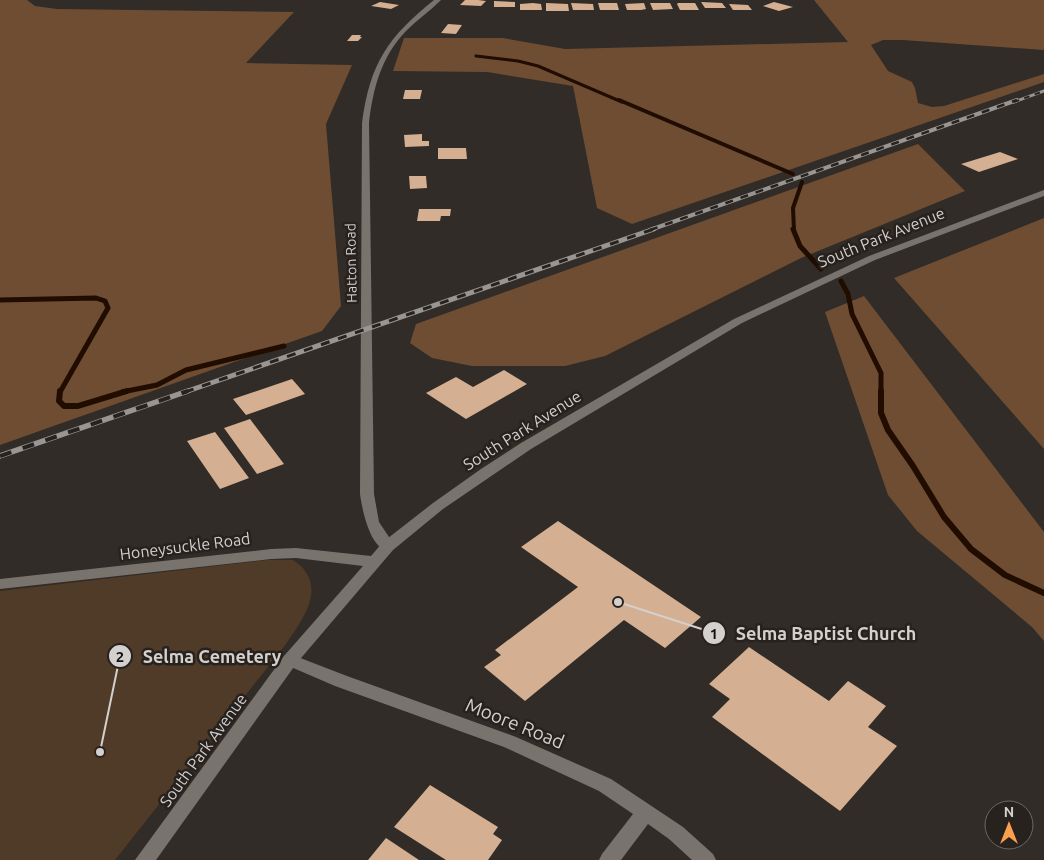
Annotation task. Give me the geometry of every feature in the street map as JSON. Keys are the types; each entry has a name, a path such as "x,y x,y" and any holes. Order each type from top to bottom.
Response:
{"street":[{"name":"Hatton Road","path":"388,546 376,534 369,515 367,494 364,157 366,110 373,79 389,47 406,26 438,0"},
{"name":"South Park Avenue","path":"145,860 290,660 388,546 462,489 526,446 738,322 872,258 1044,193"},
{"name":"Honeysuckle Road","path":"0,584 271,554 296,554 374,562"},
{"name":"Moore Road","path":"290,660 340,681 510,742 605,785 676,833 706,860"},
{"path":"609,860 646,812"}],"shaded area":[{"path":"0,0 27,0 35,6 57,9 294,12 246,63 352,65 326,124 341,306 322,331 0,445"},
{"path":"814,0 1044,0 1044,50 903,40 883,40 871,45 888,71 912,82 918,103 932,107 944,106 1044,74 1044,82 632,224 597,208 573,86 487,72 393,71 404,38 503,38 565,49 848,42"},
{"path":"918,144 965,191 801,258 605,356 565,366 472,366 432,358 410,343 416,324"},
{"path":"1044,218 1044,449 894,278"},
{"path":"864,296 1044,532 1044,641 1032,627 917,531 888,495 825,312"},
{"path":"267,560 293,560 305,571 310,580 311,589 307,609 302,619 286,644 115,860 0,860 0,591"}],"building":[{"path":"465,0 486,1 481,6 460,5"},
{"path":"494,1 515,2 515,7 494,7"},
{"path":"380,2 399,5 391,9 371,6"},
{"path":"701,2 722,3 726,8 705,8"},
{"path":"774,2 793,7 779,11 763,6"},
{"path":"546,3 568,4 569,11 546,11"},
{"path":"571,3 593,4 594,10 573,10"},
{"path":"598,3 617,3 619,10 600,10"},
{"path":"644,3 646,9 641,10 627,10 625,4"},
{"path":"650,3 670,3 673,9 653,10"},
{"path":"678,3 695,3 699,10 680,10"},
{"path":"520,4 541,4 542,10 520,10"},
{"path":"729,4 748,5 752,10 733,10"},
{"path":"448,24 462,25 456,34 441,33"},
{"path":"352,35 361,35 360,37 362,37 358,41 347,41"},
{"path":"405,90 422,90 420,99 403,99"},
{"path":"422,134 422,141 429,141 429,146 405,147 404,135"},
{"path":"438,148 466,148 467,159 438,159"},
{"path":"1000,152 1018,159 979,172 961,164"},
{"path":"409,176 426,176 427,188 410,189"},
{"path":"419,209 451,209 450,216 441,216 440,221 417,221"},
{"path":"504,370 527,384 466,419 426,393 456,377 473,387"},
{"path":"292,379 305,394 246,415 233,399"},
{"path":"250,419 284,464 257,474 224,428"},
{"path":"215,432 249,478 220,489 187,441"},
{"path":"558,521 701,617 665,648 624,620 525,701 484,667 501,655 495,650 578,587 521,547"},
{"path":"749,647 829,701 848,681 886,706 868,727 897,746 840,811 712,717 730,699 709,684"},
{"path":"430,785 498,827 493,834 502,840 488,860 446,860 394,827"},
{"path":"386,838 419,860 368,860"}],"waterway":[{"path":"476,56 518,61 538,66 622,102"},
{"path":"619,100 793,174"},
{"path":"794,230 793,208 802,182"},
{"path":"793,229 800,246 821,269"},
{"path":"841,281 848,294 852,314 881,373 881,413 888,430 913,466 944,517 971,549 1005,575 1044,593"},
{"path":"0,300 96,298 105,301 108,308 60,392"},
{"path":"127,391 157,385 186,370 284,346"},
{"path":"60,391 59,401 64,406 78,406 127,391"},
{"path":"122,392 127,391"}],"railway":[{"path":"1014,102 1044,91"},
{"path":"650,230 1017,100"},
{"path":"185,392 654,229"},
{"path":"0,456 188,391"}],"place":[{"name":"Selma Baptist Church","path":"618,602"},
{"name":"Selma Cemetery","path":"100,752"}]}
